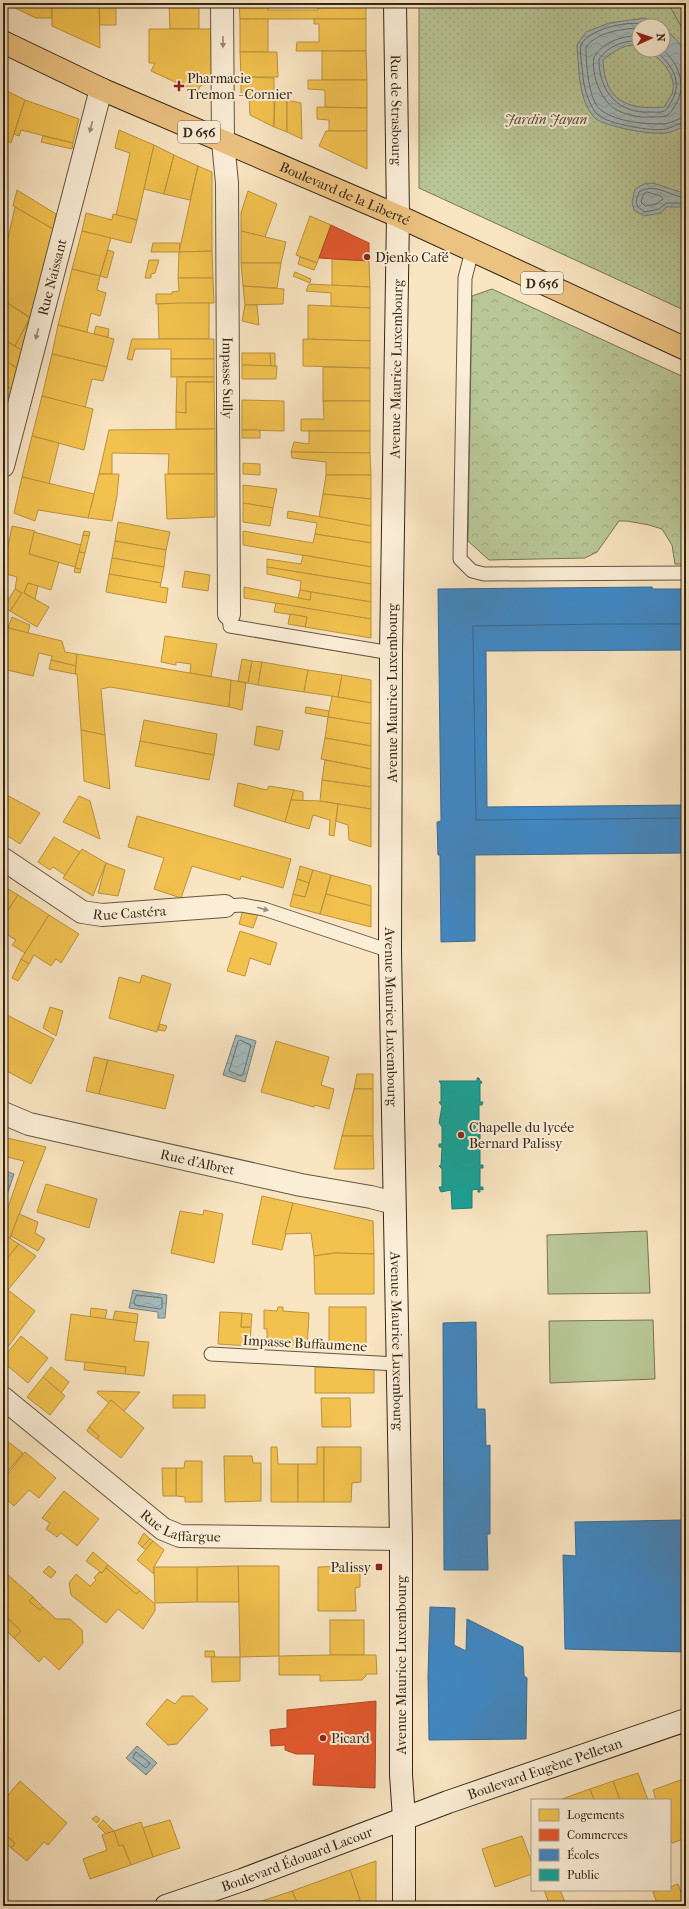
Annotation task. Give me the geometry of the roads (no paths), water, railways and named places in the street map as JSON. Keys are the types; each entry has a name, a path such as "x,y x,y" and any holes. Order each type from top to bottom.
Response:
{"main road":[{"name":"Boulevard de la Liberté","path":"3,42 101,89 398,216 686,348"}],"street":[{"name":"Impasse Sully","path":"222,3 223,142 227,183 229,614"},
{"name":"Rue de Strasbourg","path":"395,3 398,216"},
{"name":"Rue Naissant","path":"3,466 101,89"},
{"name":"Avenue Maurice Luxembourg","path":"398,216 391,653 390,951 401,1539 401,1775 404,1818 404,1906"},
{"name":"Rue Castéra","path":"3,859 82,912 91,914 102,915 225,906"},
{"name":"Rue d’Albret","path":"3,1113 30,1124 394,1203"},
{"name":"Rue Laffargue","path":"3,1398 163,1529 180,1536 401,1539"},
{"name":"Boulevard Eugène Pelletan","path":"404,1818 686,1720"},
{"name":"Boulevard Édouard Lacour","path":"166,1906 242,1880 404,1818"}],"lane":[{"path":"472,251 465,278 460,559 472,571 484,574 686,573"},
{"path":"229,614 230,626 391,653"},
{"path":"225,906 242,905 264,909 390,951"},
{"name":"Impasse Buffaumene","path":"211,1354 397,1364"}],"water":[{"path":"631,20 631,45 615,51 603,60 608,85 613,94 620,100 629,104 639,107 664,107 672,94 673,81 667,69 658,58 671,58 671,34 683,49 687,65 686,126 669,132 640,132 600,121 589,111 585,103 580,83 577,45 586,32 609,23"},
{"path":"653,183 686,194 686,207 666,207 661,213 644,216 634,210 632,202 635,189 644,184"},
{"path":"236,1035 256,1041 245,1082 223,1075"},
{"path":"3,1170 14,1174 4,1204 3,1204"},
{"path":"133,1290 167,1295 165,1318 158,1318 158,1312 129,1308"},
{"path":"137,1746 157,1763 146,1775 126,1758"}],"place":[{"name":"Pharmacie Tremon - Cornier","path":"179,86"},
{"name":"Djenko Café","path":"367,257"},
{"name":"Chapelle du lycée Bernard Palissy","path":"461,1135"},
{"name":"Palissy","path":"379,1567"},
{"name":"Picard","path":"323,1738"}],"park label":[{"name":"Jardin Jayan","path":"546,119"}]}
